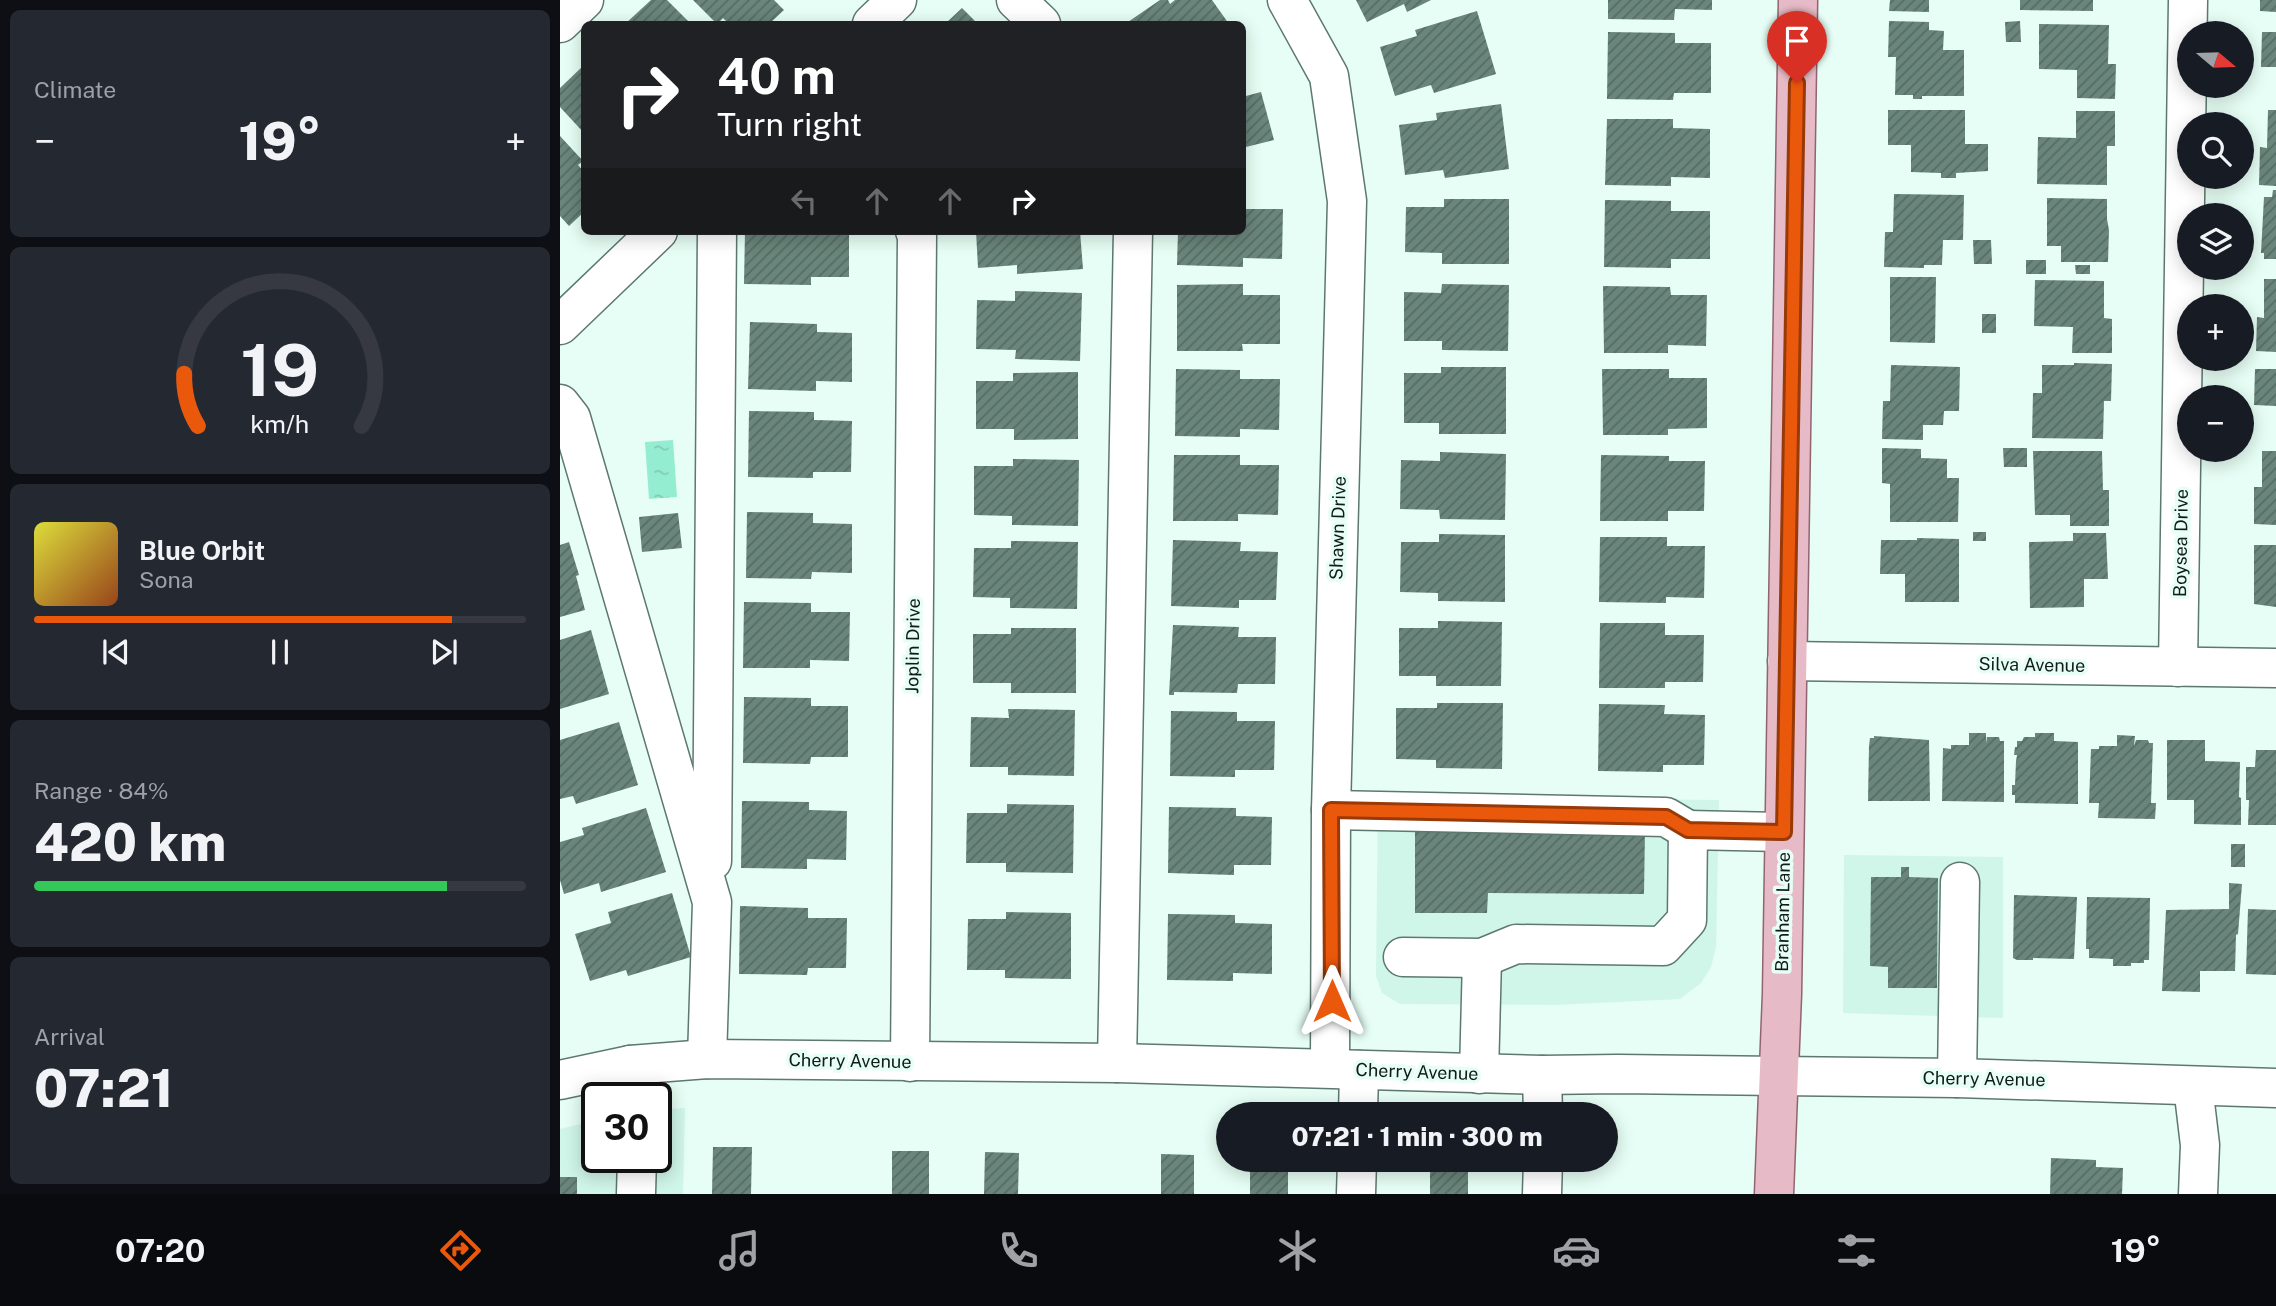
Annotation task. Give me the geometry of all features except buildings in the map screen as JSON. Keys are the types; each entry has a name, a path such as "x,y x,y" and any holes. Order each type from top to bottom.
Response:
{"main road":[{"name":"Branham Lane","path":"1774,1194 1784,832 1798,0"}],"street":[{"path":"560,23 584,0"},
{"path":"875,21 897,0"},
{"path":"1016,0 1038,21"},
{"name":"Shawn Drive","path":"1287,0 1329,76 1347,201 1331,810 1345,1069 1354,1102"},
{"name":"Boysea Drive","path":"2178,667 2188,0"},
{"path":"560,325 653,235"},
{"path":"706,1059 712,902 717,235"},
{"name":"Joplin Drive","path":"910,1062 917,235"},
{"path":"1117,1063 1133,235"},
{"path":"560,404 571,418 712,902"},
{"name":"Silva Avenue","path":"1787,661 2276,668"},
{"path":"1331,810 1666,817 1688,830 1784,832"},
{"path":"1403,957 1482,958 1516,944 1663,947 1687,919 1688,830"},
{"path":"1957,1078 1960,882"},
{"path":"1479,1074 1482,958"},
{"name":"Cherry Avenue","path":"560,1080 633,1081 706,1059 1117,1063 1542,1075 1957,1078 2276,1088"},
{"path":"1542,1075 1543,1102"},
{"path":"2193,1086 2200,1146 2198,1194"},
{"path":"1356,1194 1357,1172"},
{"path":"1542,1194 1543,1172"},
{"path":"636,1194 637,1173"}],"shaded area":[{"path":"1378,797 1719,800 1716,947 1711,967 1701,983 1680,999 1554,1005 1400,1004 1382,993 1376,976"},
{"path":"1844,855 2003,857 2003,1018 1843,1013"},
{"path":"685,1108 683,1194 560,1194 560,1129 581,1124 581,1173 672,1173 672,1109"}],"water":[{"path":"673,440 677,497 649,499 645,442"}],"route":[{"path":"1332,1001 1331,810 1666,817 1688,830 1784,832 1797,83"}]}
